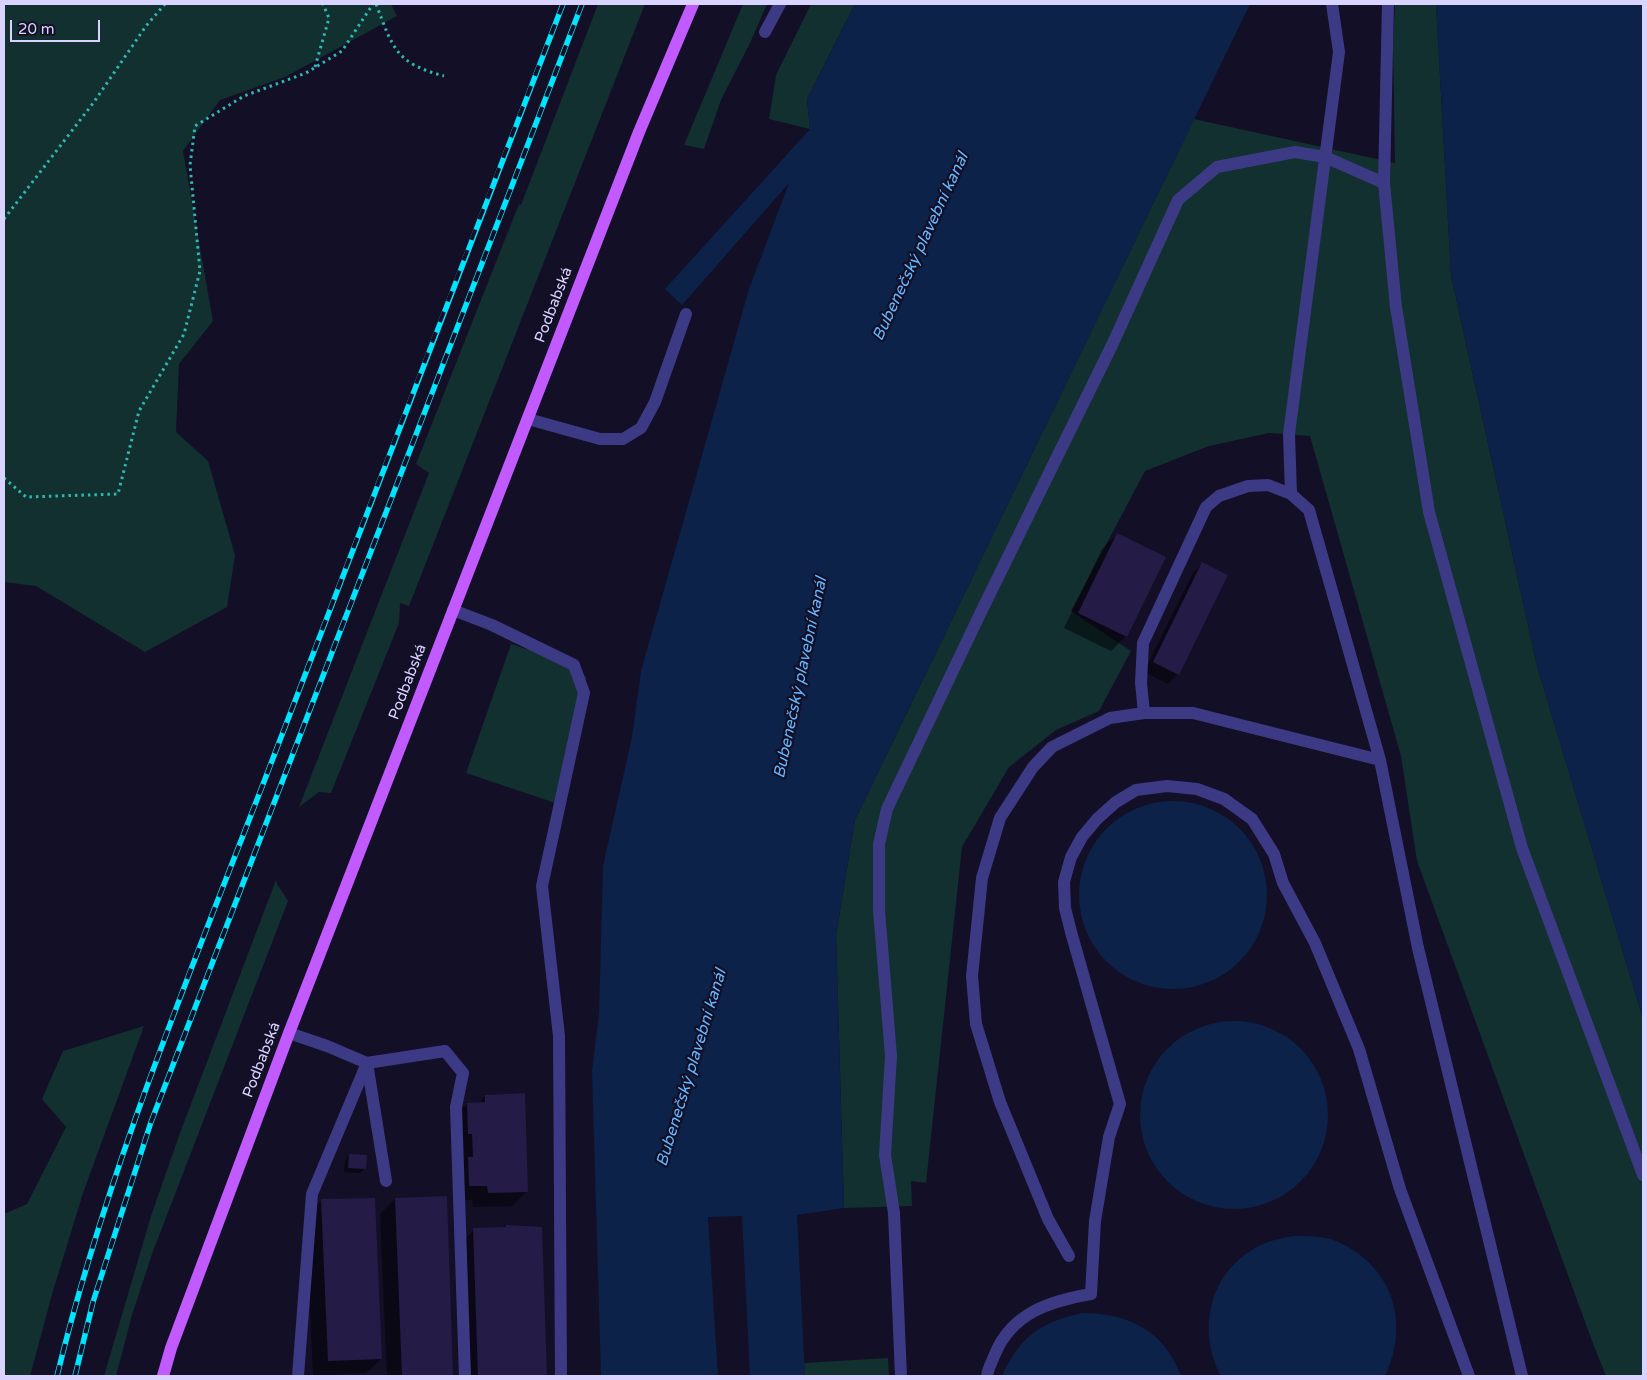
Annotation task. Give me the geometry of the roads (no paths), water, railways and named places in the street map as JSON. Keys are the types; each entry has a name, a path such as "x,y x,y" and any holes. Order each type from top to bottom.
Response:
{"main road":[{"name":"Podbabská","path":"163,1376 170,1348 289,1033 638,132 693,4"}],"lane":[{"path":"764,32 780,4"},
{"path":"1291,494 1289,434 1339,52 1332,4"},
{"path":"1388,4 1384,183 1396,307 1429,512 1522,848 1643,1174"},
{"path":"901,1376 894,1213 885,1155 891,1056 879,910 879,844 887,810 1112,343 1178,200 1217,167 1294,152 1325,157 1384,183"},
{"path":"528,419 600,439 623,439 641,428 655,402 686,314"},
{"path":"1144,713 1141,682 1143,643 1206,507 1219,496 1248,486 1268,485 1291,494 1309,510 1380,760 1420,958 1522,1376"},
{"path":"453,610 492,625 574,664 584,693 542,886 559,1036 561,1376"},
{"path":"1069,1256 1048,1219 1000,1102 976,1024 972,976 982,878 1000,818 1033,767 1052,747 1110,718 1144,713 1193,713 1380,760"},
{"path":"987,1376 1001,1340 1015,1324 1035,1311 1063,1299 1091,1294 1095,1221 1109,1137 1120,1104 1071,932 1065,908 1064,882 1071,857 1082,837 1097,819 1116,802 1136,790 1167,786 1197,788 1224,799 1252,819 1274,854 1283,883 1315,942 1359,1049 1400,1189 1469,1376"},
{"path":"289,1033 327,1046 366,1063 445,1051 463,1073 456,1107 465,1376"},
{"path":"366,1063 386,1181"},
{"path":"298,1376 312,1194 366,1063"}],"water":[{"name":"Bubenečský plavební kanál","path":"855,4 1250,4 855,820 836,935 844,1208 797,1215 805,1376 750,1376 742,1216 708,1217 718,1376 601,1376 592,1071 599,1013 603,866 632,737 641,671 749,289 789,183 682,305 665,289 810,129 807,99"},
{"path":"1436,4 1643,4 1643,1019 1537,666 1451,275"},
{"path":"1164,801 1182,801 1209,808 1240,828 1260,859 1267,886 1267,904 1260,931 1240,962 1209,982 1182,989 1164,989 1146,985 1129,978 1113,968 1100,955 1090,939 1083,922 1079,904 1079,886 1083,868 1090,851 1100,835 1113,822 1129,812 1146,805"},
{"path":"1225,1021 1243,1021 1270,1028 1301,1048 1321,1079 1328,1106 1328,1124 1321,1151 1301,1182 1270,1202 1243,1209 1225,1209 1207,1205 1190,1198 1174,1188 1161,1175 1151,1159 1144,1142 1140,1124 1140,1106 1144,1088 1151,1071 1161,1055 1174,1042 1190,1032 1207,1025"},
{"path":"1294,1236 1321,1237 1336,1241 1355,1251 1371,1265 1383,1280 1391,1297 1396,1316 1393,1356 1385,1376 1221,1376 1213,1358 1209,1320 1212,1302 1219,1285 1230,1269 1244,1256 1265,1243"},
{"path":"1083,1313 1115,1317 1130,1321 1143,1328 1155,1336 1165,1347 1174,1360 1181,1376 1002,1376 1016,1351 1034,1333 1055,1321"}],"railway":[{"path":"57,1376 100,1224 151,1074 563,4"},
{"path":"75,1376 93,1302 151,1122 582,4"}]}
